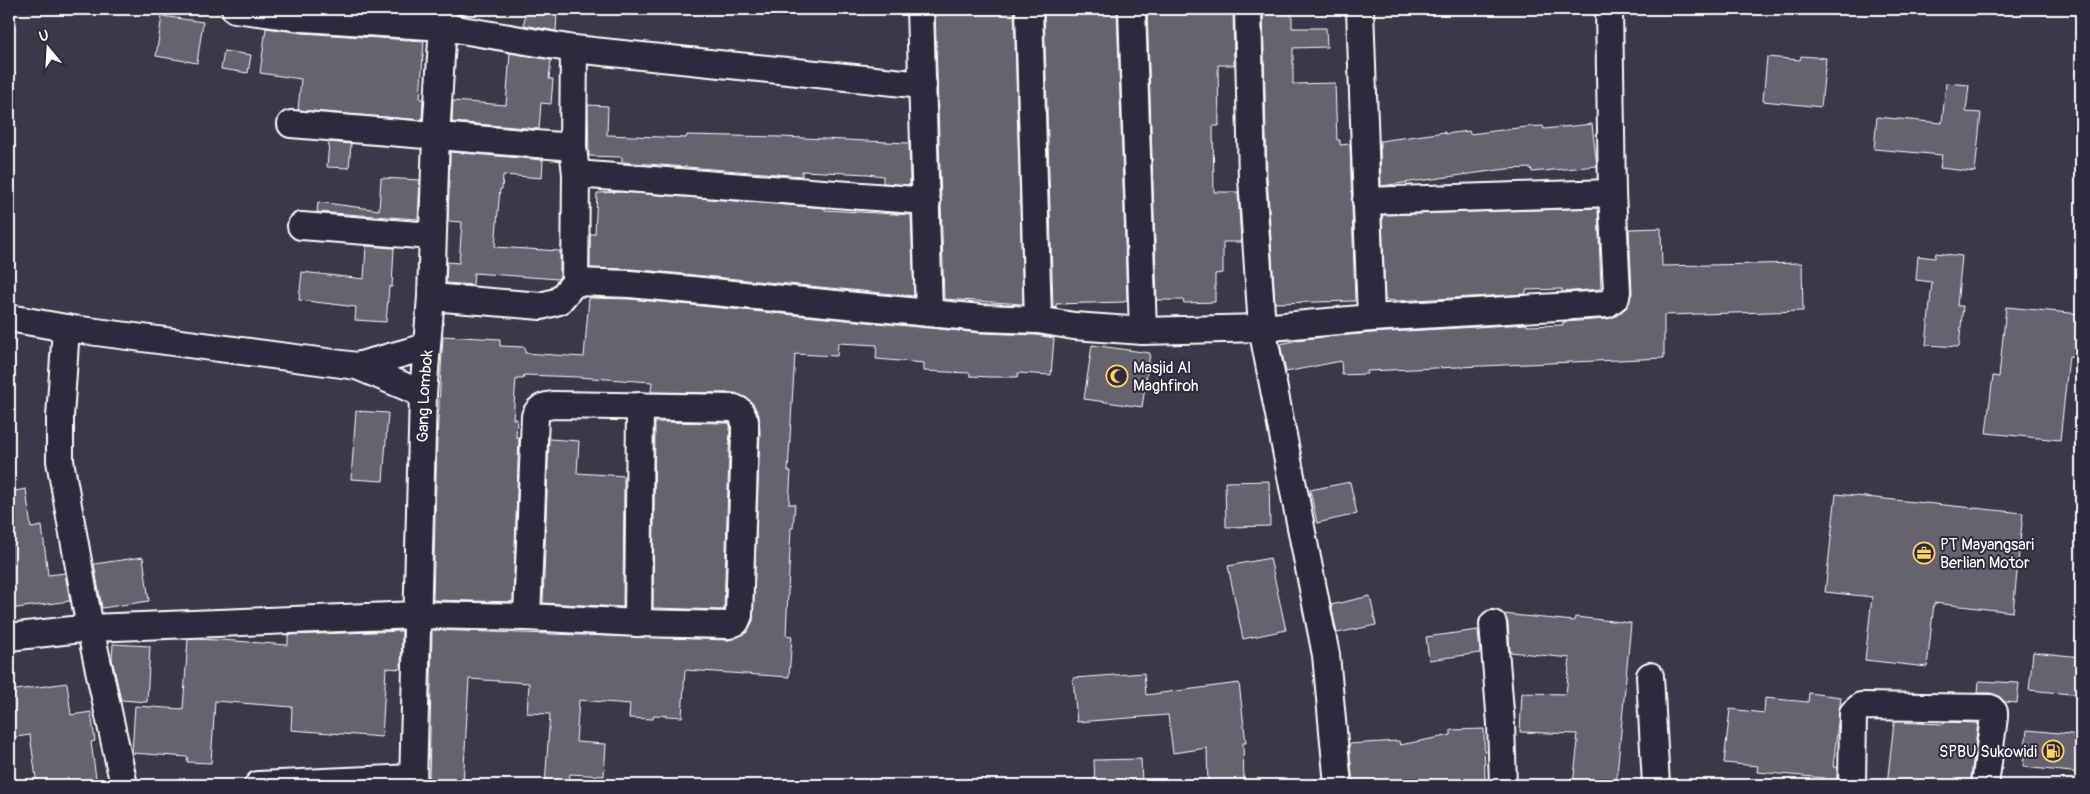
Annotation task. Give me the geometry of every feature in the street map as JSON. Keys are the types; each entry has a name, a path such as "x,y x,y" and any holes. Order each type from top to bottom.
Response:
{"street":[{"path":"236,9 444,18 574,49 923,85"},
{"path":"920,9 929,314"},
{"path":"1029,9 1038,320"},
{"path":"1132,9 1144,331"},
{"path":"1248,9 1252,178 1262,328 1326,655 1338,785"},
{"path":"1360,9 1371,318"},
{"path":"575,282 630,284 929,314 1038,320 1074,326 1144,331 1262,328 1371,318 1607,304 1616,297 1617,291 1612,193 1609,9"},
{"name":"Gang Lombok","path":"413,782 422,394 431,297 436,135 444,18"},
{"path":"431,297 541,306 559,301 575,282 574,49"},
{"path":"291,124 573,147"},
{"path":"576,174 927,201"},
{"path":"1366,202 1612,193"},
{"path":"302,226 432,236"},
{"path":"9,318 66,328 357,366 422,394"},
{"path":"66,328 60,417 60,461 90,628 124,785"},
{"path":"357,366 426,347"},
{"path":"9,637 90,628 417,615 528,617 719,626 736,622 739,615 745,432 744,421 740,411 734,408 554,405 544,406 538,410 535,416 528,617"},
{"path":"638,623 640,406"},
{"path":"1493,624 1501,724 1503,785"},
{"path":"1650,676 1656,785"},
{"path":"1852,785 1853,713 1861,706 1990,708 1994,712 1994,717 1985,785"},
{"path":"258,785 413,782"}],"building":[{"path":"935,9 1014,9 1023,304 944,299"},
{"path":"1044,9 1117,9 1127,301 1124,302 1056,304 1056,308 1053,307"},
{"path":"1147,9 1233,9 1234,65 1218,65 1219,126 1213,126 1214,192 1238,192 1241,242 1223,242 1223,273 1215,274 1215,302 1184,303 1183,300 1157,300"},
{"path":"1263,9 1289,9 1289,15 1292,15 1292,28 1326,28 1327,47 1293,48 1293,84 1335,83 1337,140 1340,140 1340,145 1350,144 1355,301 1275,303 1267,177"},
{"path":"525,12 557,14 556,31 524,25"},
{"path":"162,16 203,22 197,63 156,56"},
{"path":"266,28 302,33 424,41 420,99 423,99 422,120 298,110 301,79 260,73"},
{"path":"224,51 251,55 248,73 221,69"},
{"path":"510,53 551,60 549,79 553,79 551,104 541,103 539,129 452,122 453,101 506,105"},
{"path":"1801,56 1826,58 1821,107 1763,101 1767,57 1800,60"},
{"path":"1946,83 1969,85 1966,112 1981,113 1975,172 1940,168 1942,155 1874,149 1877,117 1942,123"},
{"path":"588,105 608,106 607,135 686,138 687,135 782,137 909,143 910,185 883,183 883,176 868,174 802,171 802,176 622,162 622,157 589,156"},
{"path":"1592,124 1597,166 1532,172 1531,168 1506,169 1381,186 1380,141 1445,132 1445,134 1469,131 1470,134 1526,127 1543,126 1544,129"},
{"path":"329,142 351,144 349,168 327,167"},
{"path":"450,152 543,160 542,178 503,175 495,247 560,251 560,276 558,279 474,273 473,285 446,283 447,262 459,263 462,222 448,221"},
{"path":"381,178 420,180 418,219 317,212 318,202 379,210"},
{"path":"621,192 825,208 825,210 911,215 914,296 631,269 590,268 590,234 595,234 597,193"},
{"path":"1598,208 1601,289 1562,292 1562,289 1526,290 1526,294 1397,301 1385,300 1382,215"},
{"path":"1661,228 1662,266 1802,263 1803,311 1664,315 1664,358 1367,371 1367,374 1342,375 1341,361 1286,372 1280,344 1303,339 1527,324 1527,326 1563,325 1563,322 1608,319 1616,316 1626,308 1632,293 1629,229"},
{"path":"366,246 394,248 392,287 389,287 386,322 355,320 356,307 299,300 302,272 364,279"},
{"path":"1936,253 1962,256 1957,306 1963,306 1959,347 1926,345 1932,282 1916,280 1918,256 1935,258"},
{"path":"589,298 629,299 980,333 1036,335 1054,338 1051,375 1018,373 1018,377 989,377 970,376 970,373 924,371 924,363 876,359 877,345 838,343 837,356 795,354 788,471 791,471 789,504 795,504 793,528 791,528 786,635 792,636 789,677 685,670 682,717 654,715 653,719 629,718 630,704 579,700 576,742 606,744 604,776 570,774 569,785 545,785 550,714 527,713 529,683 469,679 463,785 429,785 432,630 729,640 742,635 753,621 760,433 759,415 753,404 747,398 735,393 651,392 652,382 577,377 524,375 523,379 516,379 513,419 517,419 516,437 519,437 513,602 433,600 437,438 443,336 500,339 500,346 525,347 525,353 584,357"},
{"path":"2006,307 2081,314 2081,357 2069,356 2060,440 1986,433 1993,376 1999,377"},
{"name":"Masjid Al Maghfiroh","path":"1092,345 1150,353 1142,407 1084,399"},
{"path":"356,411 388,413 383,481 351,479"},
{"path":"655,422 729,423 730,425 724,610 653,608"},
{"path":"549,439 579,441 577,473 624,476 623,607 543,603"},
{"path":"1269,481 1270,526 1226,527 1225,482"},
{"path":"1350,482 1357,514 1317,523 1310,490"},
{"path":"26,489 31,528 42,526 48,575 65,573 70,601 9,609 9,492"},
{"name":"PT Mayangsari Berlian Motor","path":"1836,494 2023,513 2013,612 1934,603 1927,667 1865,660 1872,597 1825,592"},
{"path":"143,557 149,601 102,608 94,564"},
{"path":"1270,558 1286,630 1243,639 1228,566"},
{"path":"1370,596 1376,625 1337,633 1331,605"},
{"path":"1503,614 1574,621 1575,617 1631,623 1616,785 1573,785 1578,741 1576,741 1577,734 1520,732 1522,693 1566,694 1570,658 1510,652 1508,623"},
{"path":"1478,630 1480,653 1429,660 1426,637"},
{"path":"402,631 401,669 386,668 382,737 291,730 292,707 215,701 211,763 187,762 188,757 132,753 135,706 183,709 188,639 288,645 288,635"},
{"path":"113,644 150,646 147,702 121,700 112,659"},
{"path":"2033,652 2081,657 2081,695 2029,690"},
{"path":"1144,673 1146,695 1239,683 1246,743 1243,743 1244,785 1208,785 1207,748 1173,753 1168,715 1077,722 1073,678"},
{"path":"1979,681 2019,683 2017,703 2005,702 2000,697 1991,693 1978,693"},
{"path":"67,683 71,715 91,712 95,741 91,742 97,785 37,785 30,735 9,738 9,691"},
{"path":"1809,693 1841,697 1833,767 1837,767 1837,785 1824,785 1825,778 1757,772 1758,766 1724,763 1730,709 1764,713 1765,698 1808,702"},
{"path":"1894,722 1978,723 1970,785 1887,785"},
{"path":"1484,729 1485,785 1353,785 1349,744 1399,741 1400,745 1451,735 1451,730"},
{"name":"SPBU Sukowidi","path":"2027,730 2081,735 2081,773 2023,767"},
{"path":"1141,759 1142,785 1095,785 1094,760"}],"place":[{"name":"Masjid Al Maghfiroh","path":"1117,376"},
{"name":"PT Mayangsari Berlian Motor","path":"1924,553"},
{"name":"SPBU Sukowidi","path":"2053,751"}]}
